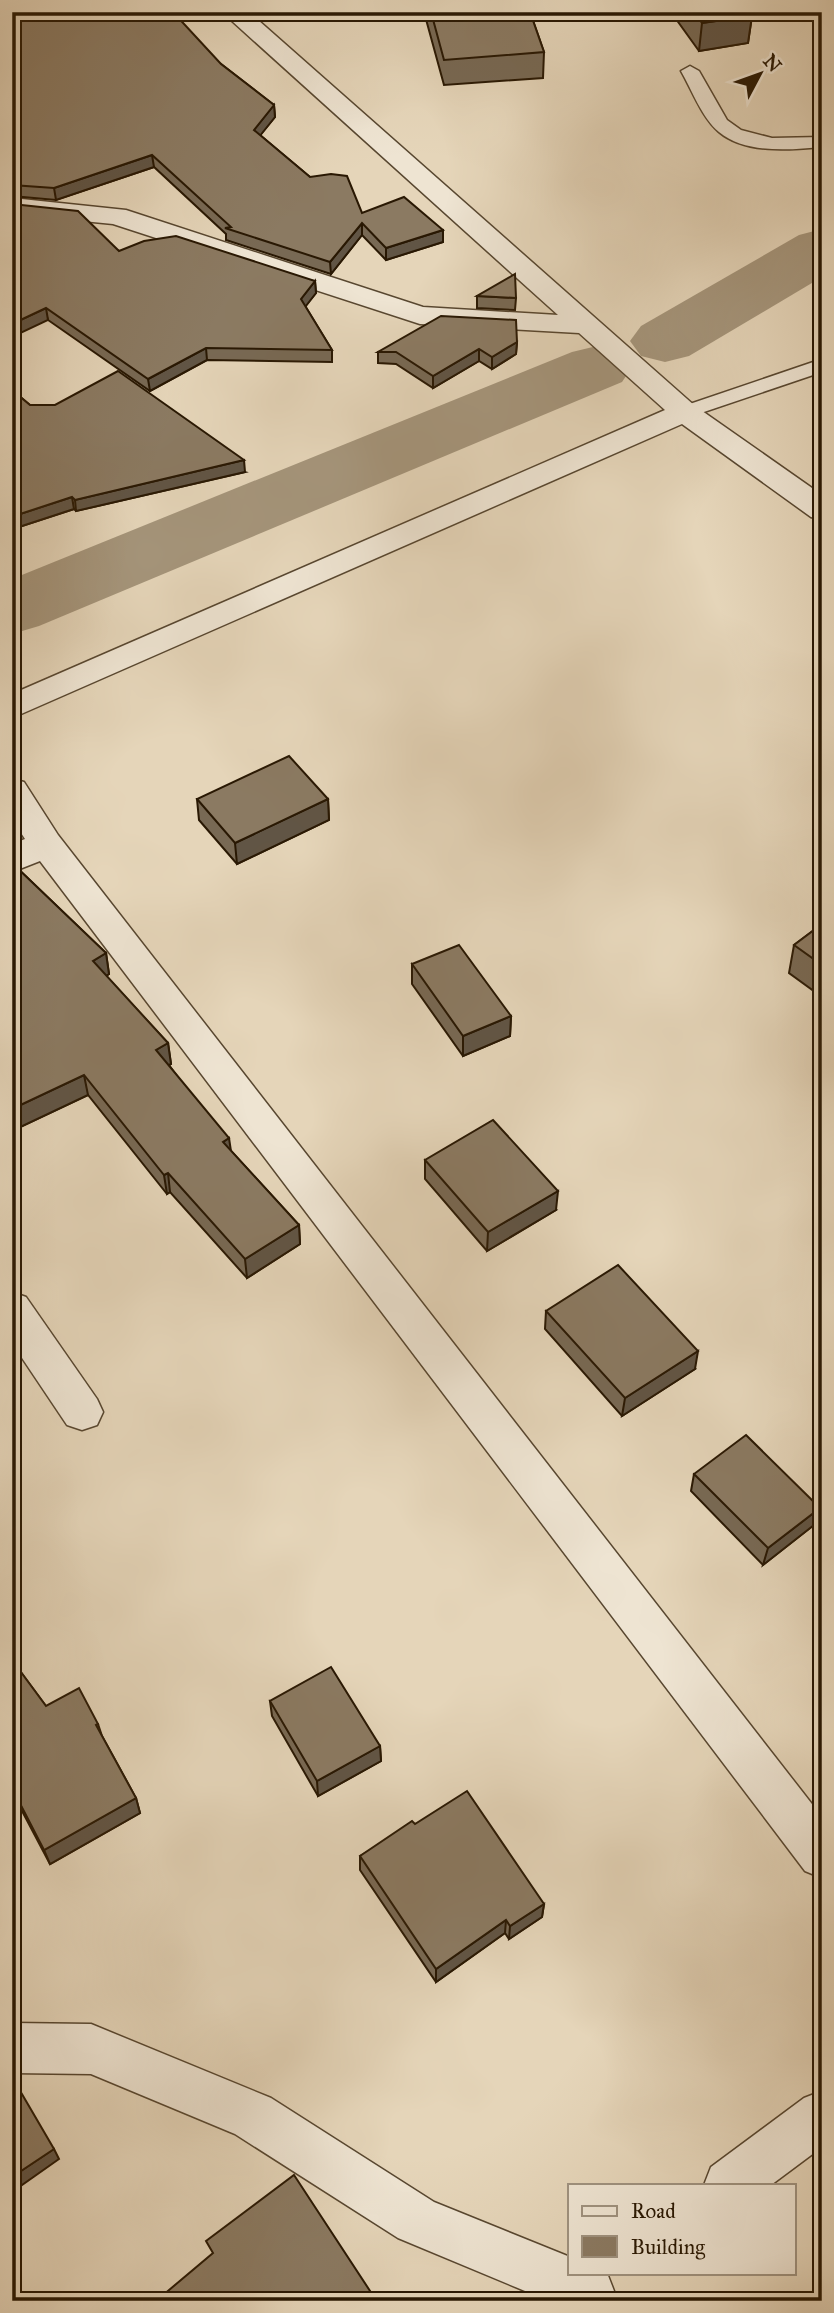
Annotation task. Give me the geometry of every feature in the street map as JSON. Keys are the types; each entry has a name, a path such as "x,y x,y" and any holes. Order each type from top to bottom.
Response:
{"street":[{"path":"234,12 685,412 822,510"},
{"path":"12,206 116,216 420,315 589,325"},
{"path":"12,707 685,412"},
{"path":"12,791 29,851 822,1855"},
{"path":"12,1309 82,1412"},
{"path":"12,2048 91,2049 253,2116 416,2220 597,2288"},
{"path":"730,2184 822,2116"}],"lane":[{"path":"690,71 725,128 755,140 785,145 822,142"},
{"path":"685,412 822,365"}],"building":[{"path":"12,12 173,12 221,64 274,105 254,130 310,177 331,174 347,176 362,213 404,197 443,230 386,248 362,223 330,262 225,228 231,227 152,155 54,188 12,185"},
{"path":"431,12 530,12 544,52 444,60"},
{"path":"694,12 749,12 752,16 702,23"},
{"path":"12,204 78,211 119,251 144,241 176,236 315,281 301,299 332,350 206,348 148,379 46,308 12,324"},
{"path":"515,274 516,298 477,296"},
{"path":"441,316 516,320 517,342 492,357 479,349 433,376 396,352 378,352"},
{"path":"118,371 244,460 75,500 72,497 17,515 12,508 12,390 30,405 55,405"},
{"path":"289,756 328,799 235,843 197,799"},
{"path":"12,863 106,953 93,961 168,1043 156,1050 229,1138 223,1142 299,1225 245,1259 168,1173 164,1175 84,1075 12,1109"},
{"path":"822,924 822,965 794,945"},
{"path":"459,945 511,1016 463,1036 412,964"},
{"path":"493,1120 558,1191 488,1232 425,1160"},
{"path":"618,1265 698,1351 625,1398 546,1311"},
{"path":"746,1435 820,1508 768,1548 694,1474"},
{"path":"12,1660 46,1706 79,1688 136,1798 44,1850 12,1788"},
{"path":"331,1667 380,1746 317,1781 270,1701"},
{"path":"467,1791 544,1904 510,1926 506,1920 436,1969 360,1856 412,1821 415,1824"},
{"path":"12,2077 54,2149 12,2177"},
{"path":"294,2175 374,2297 370,2301 156,2301 213,2253 206,2241"}],"waterway":[{"path":"665,341 822,249"},
{"path":"12,608 597,367"}]}
